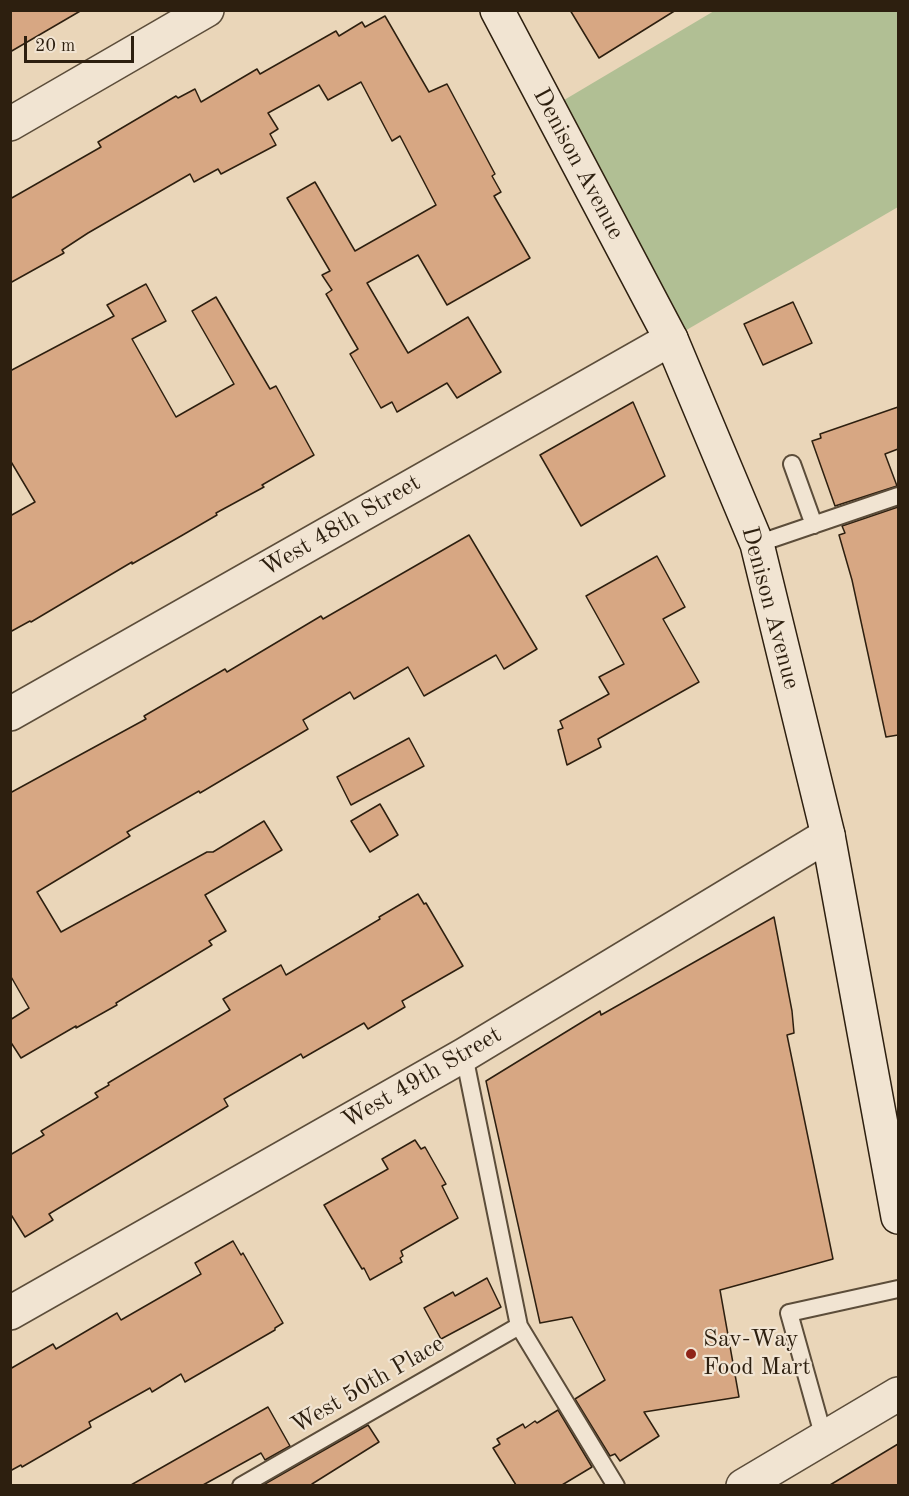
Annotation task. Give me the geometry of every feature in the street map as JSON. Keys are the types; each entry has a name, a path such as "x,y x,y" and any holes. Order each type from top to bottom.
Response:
{"street":[{"path":"10,123 207,10"},
{"name":"Denison Avenue","path":"497,10 671,339 757,544 828,835 898,1217"},
{"name":"West 48th Street","path":"10,714 671,339"},
{"name":"West 49th Street","path":"10,1313 464,1055 828,835"},
{"path":"743,1485 898,1394"}],"lane":[{"path":"792,464 814,525"},
{"path":"757,544 898,496"},
{"path":"464,1055 519,1326 616,1485"},
{"path":"824,1438 789,1313 898,1289"},
{"name":"West 50th Place","path":"241,1485 519,1326"}],"green space":[{"path":"714,11 898,11 898,207 671,339 549,109"}],"building":[{"path":"10,10 82,10 10,52"},
{"path":"570,10 676,10 599,58"},
{"path":"385,16 429,92 447,84 495,174 492,176 501,192 494,196 530,258 447,305 418,255 367,283 408,353 468,317 501,372 457,398 447,383 397,412 392,402 381,408 350,354 358,349 326,294 332,290 322,275 330,271 287,198 315,182 355,251 436,205 400,136 392,141 361,82 328,100 319,85 268,113 278,129 270,134 276,145 221,174 218,169 194,182 190,174 88,233 62,250 64,253 10,283 10,199 101,147 98,142 176,96 178,98 195,89 201,102 257,69 260,74 336,31 339,36 362,22 365,27"},
{"path":"146,284 166,321 132,339 176,417 234,384 192,311 216,297 270,389 276,386 314,455 181,536 10,632 10,516 35,502 10,460 10,371 114,316 107,305"},
{"path":"793,302 812,343 763,365 744,324"},
{"path":"633,402 665,476 581,526 540,455"},
{"path":"898,407 898,449 885,454 897,486 835,506 812,441 821,438 820,434"},
{"path":"898,507 898,735 886,737 852,580 839,535 845,533 842,526"},
{"path":"469,535 537,649 504,669 496,655 424,696 408,667 354,699 350,692 303,720 308,729 200,793 199,791 127,832 130,836 37,892 61,932 207,852 213,852 264,821 282,850 205,895 226,931 209,941 212,945 116,1003 117,1005 21,1058 10,1041 10,1020 29,1008 10,975 10,793 146,719 144,716 225,669 227,672 321,616 323,619"},
{"path":"657,556 685,607 663,619 699,682 598,739 601,747 567,765 558,730 563,728 560,721 609,694 599,677 624,664 586,596"},
{"path":"409,738 424,766 351,805 337,777"},
{"path":"380,804 398,835 370,852 351,821"},
{"path":"418,894 424,904 426,903 463,966 402,1001 405,1007 368,1029 364,1023 303,1058 301,1054 224,1099 228,1106 49,1214 53,1220 25,1237 10,1213 10,1155 44,1135 41,1131 98,1097 95,1093 109,1085 108,1083 230,1010 223,999 281,965 286,975"},
{"path":"774,917 792,1011 794,1033 787,1035 833,1259 720,1290 739,1397 644,1412 659,1436 620,1461 615,1454 610,1456 575,1399 605,1380 572,1317 540,1323 486,1081 600,1011 601,1015"},
{"path":"415,1140 421,1149 425,1147 446,1184 442,1186 458,1218 401,1251 402,1262 370,1280 324,1205 388,1169 382,1159"},
{"path":"233,1241 241,1255 243,1253 283,1323 275,1330 185,1382 181,1374 152,1392 150,1388 89,1422 91,1427 22,1467 21,1465 10,1471 10,1369 53,1344 56,1349 117,1313 121,1320 201,1274 195,1263"},
{"path":"487,1278 501,1307 441,1339 424,1308 453,1292 455,1296"},
{"path":"268,1407 290,1446 265,1460 261,1453 203,1485 131,1485"},
{"path":"558,1410 592,1467 562,1485 516,1485 493,1448 500,1444 497,1439 523,1424 525,1428 535,1421 537,1423"},
{"path":"368,1425 379,1442 313,1485 263,1485"},
{"path":"898,1444 898,1485 830,1485"}],"place":[{"name":"Sav-Way Food Mart","path":"691,1354"}]}
